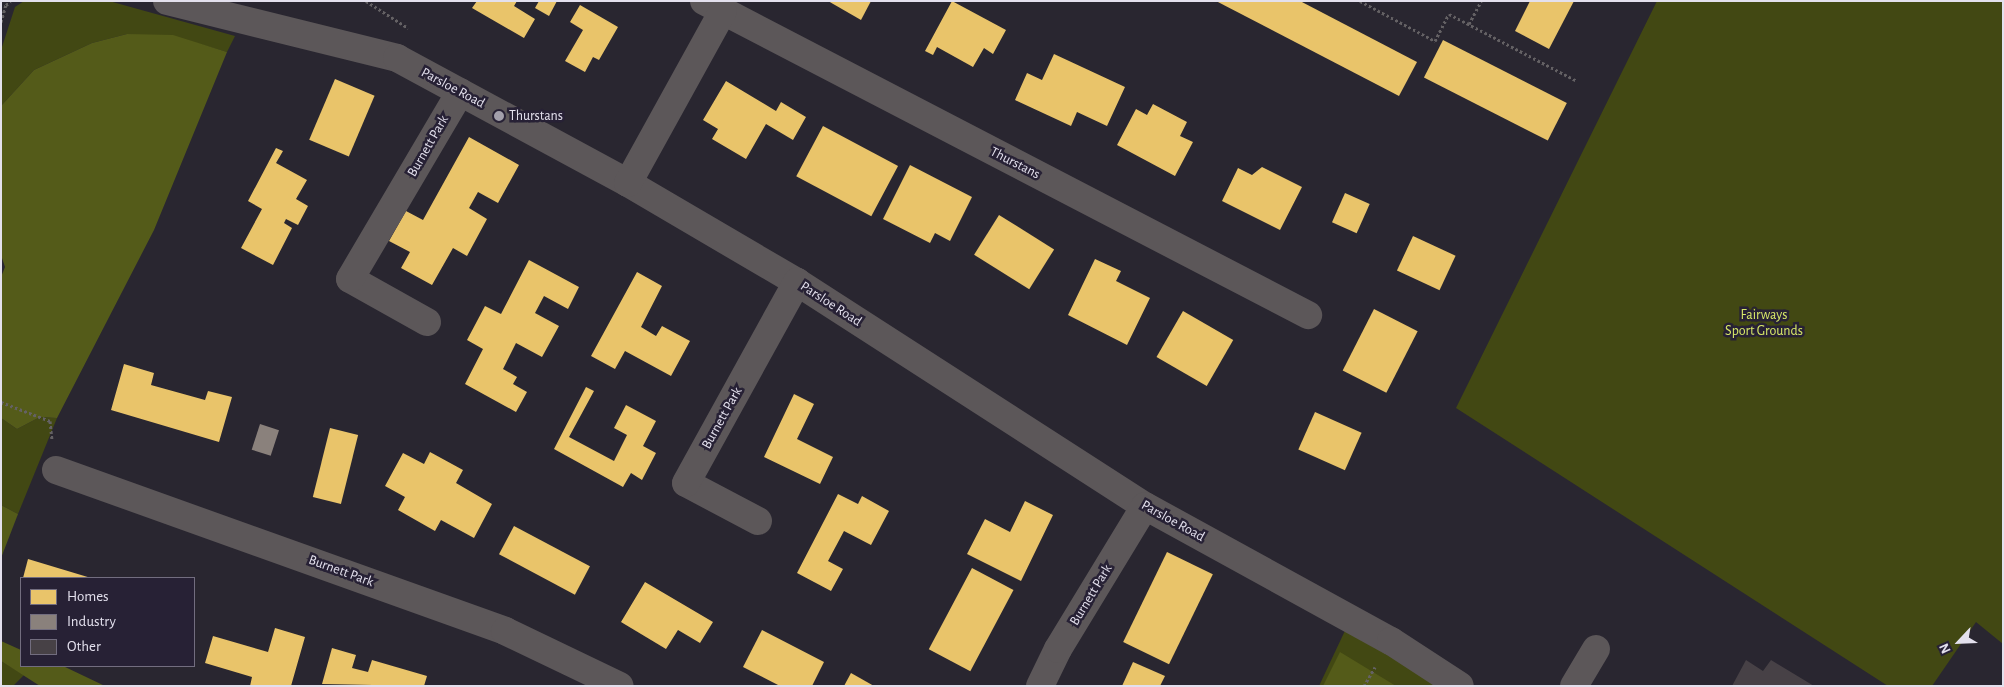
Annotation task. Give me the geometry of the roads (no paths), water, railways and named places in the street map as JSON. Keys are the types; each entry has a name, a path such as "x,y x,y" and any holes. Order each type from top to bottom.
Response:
{"street":[{"name":"Parsloe Road","path":"173,2 397,58 628,183 796,282 1145,506 1391,641 1460,686"},
{"name":"Thurstans","path":"628,183 713,6 1308,315"},
{"name":"Burnett Park","path":"427,322 350,279 460,92"},
{"name":"Burnett Park","path":"758,521 686,483 796,282"},
{"name":"Burnett Park","path":"56,470 504,631 620,686"},
{"name":"Burnett Park","path":"1040,686 1058,648 1145,506"},
{"path":"1574,686 1596,649"}],"place":[{"name":"Thurstans","path":"499,116"}],"park label":[{"name":"Fairways Sport Grounds","path":"1764,324"}]}
